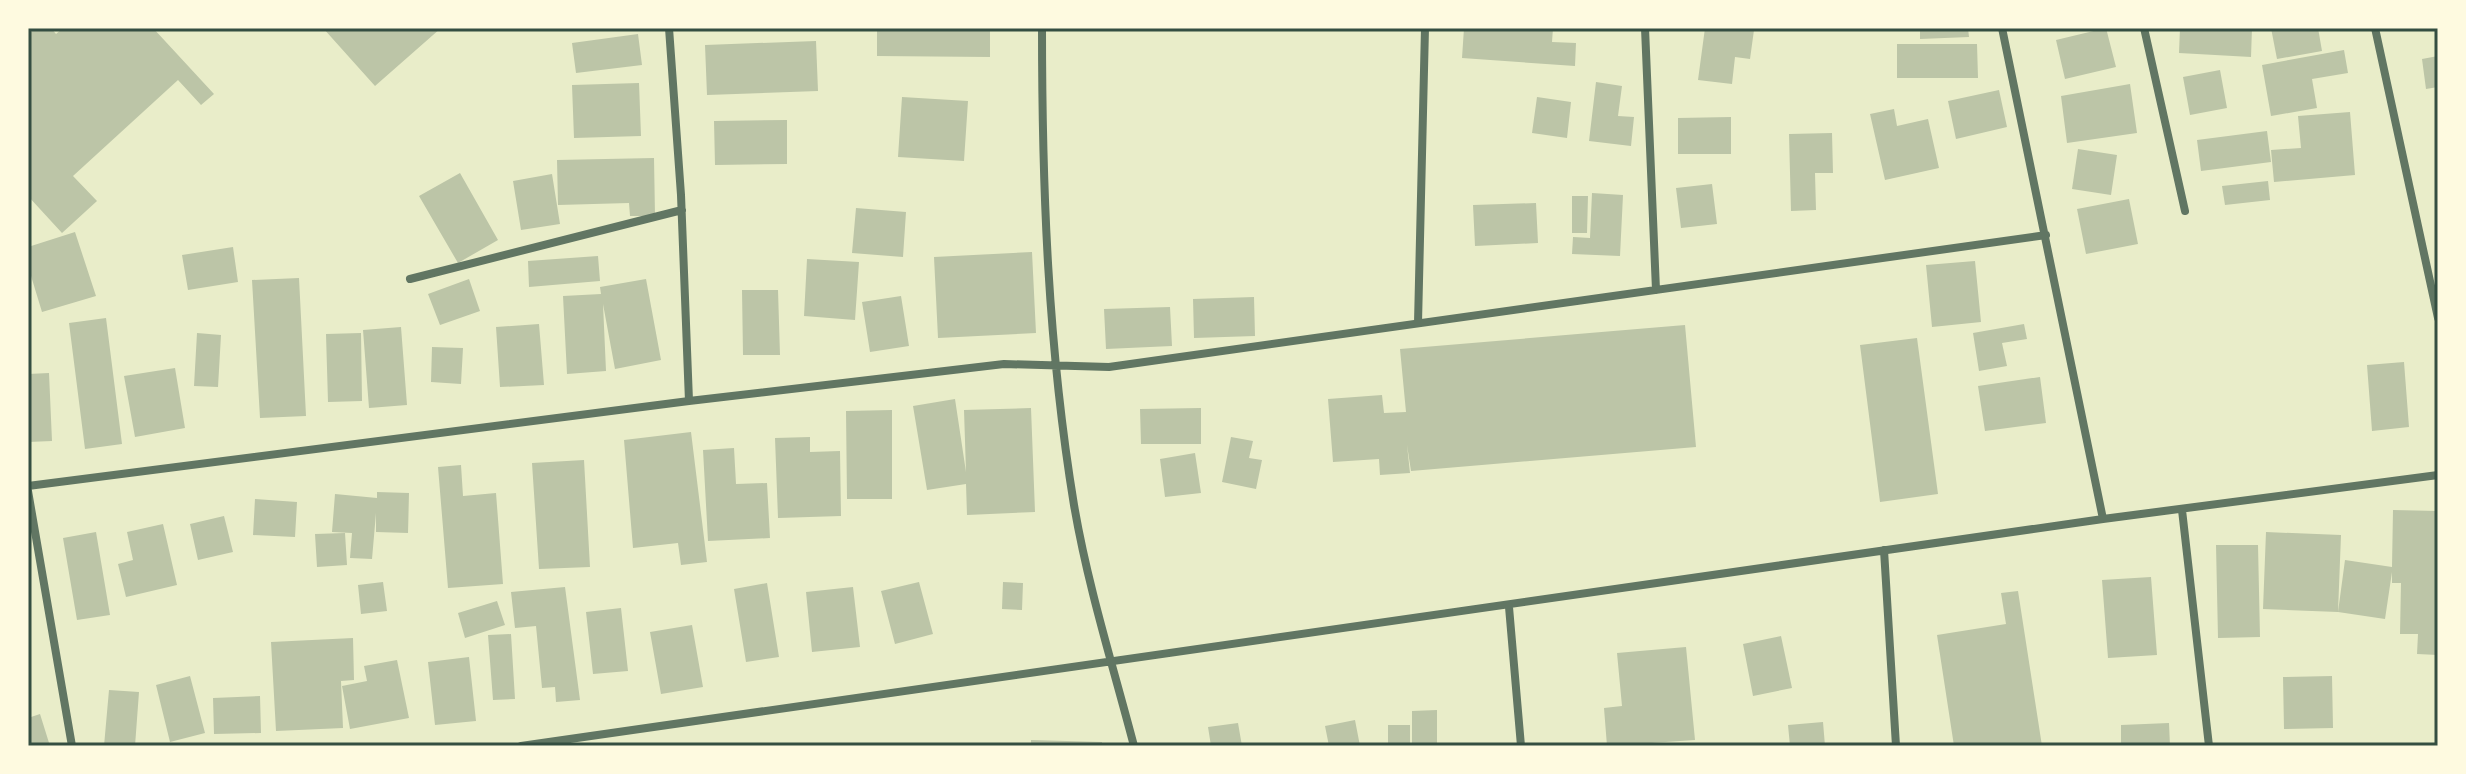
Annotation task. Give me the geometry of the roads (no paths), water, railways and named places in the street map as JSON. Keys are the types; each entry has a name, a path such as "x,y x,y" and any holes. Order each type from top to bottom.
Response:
{"street":[{"path":"669,28 682,210 689,401"},
{"path":"1042,28 1049,314 1054,368 1075,506 1134,746"},
{"path":"1418,323 1425,28"},
{"path":"1645,28 1656,290"},
{"path":"2002,28 2103,519"},
{"path":"2144,28 2185,211"},
{"path":"2375,28 2438,318"},
{"path":"410,279 682,210"},
{"path":"72,746 28,489 689,401 1004,364 1054,368 1109,367 2046,235"},
{"path":"521,746 1509,607 2103,519 2438,475"},
{"path":"2182,510 2209,746"},
{"path":"1884,550 1896,746"},
{"path":"1509,607 1521,746"}]}
